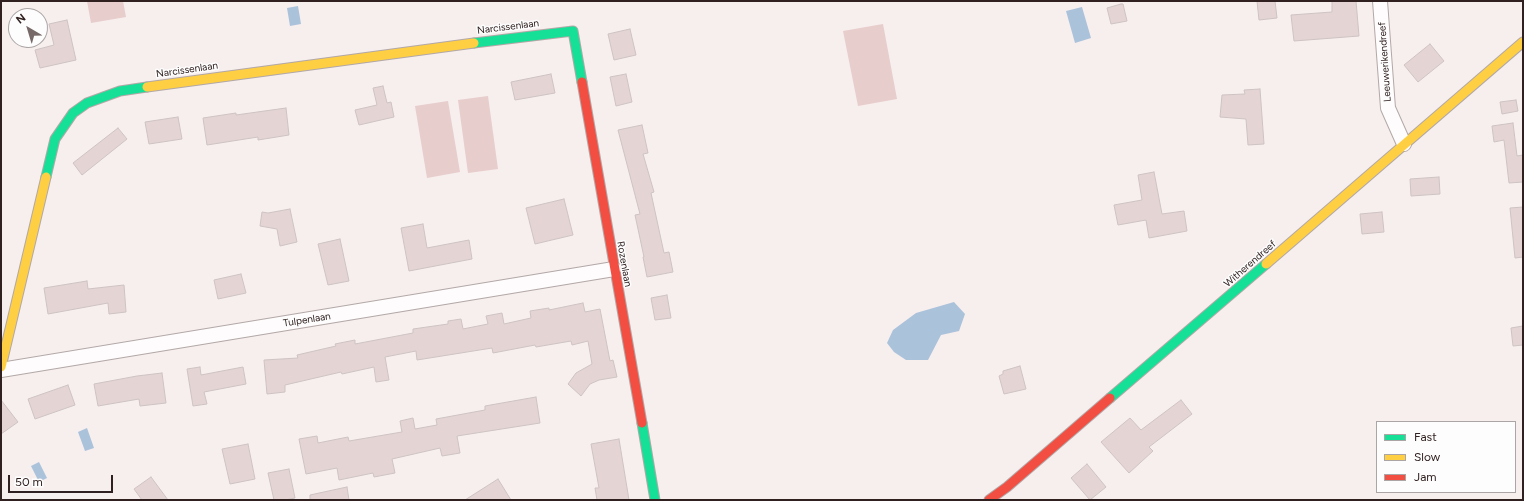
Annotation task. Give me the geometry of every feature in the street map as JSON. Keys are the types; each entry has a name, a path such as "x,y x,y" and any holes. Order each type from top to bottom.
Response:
{"street":[{"name":"Leeuwerikendreef","path":"1380,1 1388,108 1404,144"},
{"name":"Rozenlaan","path":"573,31 655,500"},
{"name":"Narcissenlaan","path":"1,369 55,139 73,113 87,104 120,91 494,40 573,31"},
{"name":"Witherendreef","path":"989,500 1007,487 1523,42"},
{"name":"Tulpenlaan","path":"1,369 614,269"}],"shaded area":[{"path":"87,1 123,1 126,17 91,23"},
{"path":"883,24 897,99 858,106 843,31"},
{"path":"488,96 498,169 468,173 458,100"},
{"path":"448,101 460,172 427,178 415,106"}],"water":[{"path":"298,6 301,24 290,26 287,8"},
{"path":"1082,7 1091,38 1075,43 1066,11"},
{"path":"954,302 965,314 959,331 941,335 928,360 906,360 894,352 887,343 893,330 916,313"},
{"path":"87,428 94,448 85,451 78,432"},
{"path":"39,462 47,478 39,482 31,466"}],"building":[{"path":"1257,1 1275,1 1277,18 1259,20"},
{"path":"1332,1 1356,1 1359,36 1294,41 1291,15 1332,12"},
{"path":"1123,4 1127,21 1111,24 1107,8"},
{"path":"67,20 76,60 40,68 35,50 48,48 48,47 54,45 49,24"},
{"path":"630,29 636,55 614,60 608,34"},
{"path":"1430,44 1444,61 1418,82 1404,65"},
{"path":"551,74 555,93 515,100 511,82"},
{"path":"626,74 632,102 616,106 610,77"},
{"path":"383,86 387,103 391,102 394,117 359,125 355,110 377,105 373,88"},
{"path":"1260,89 1264,144 1248,145 1246,119 1220,117 1222,95 1245,94 1244,90"},
{"path":"1516,100 1518,111 1502,114 1500,102"},
{"path":"286,108 289,135 258,140 258,137 207,145 203,118"},
{"path":"178,117 182,139 149,144 145,122"},
{"path":"1513,123 1517,156 1523,155 1523,182 1509,183 1504,140 1494,142 1492,126"},
{"path":"642,125 648,153 643,154 654,192 651,193 664,253 669,252 673,272 647,277 635,215 640,214 618,130"},
{"path":"118,128 127,139 82,175 73,163"},
{"path":"1154,172 1162,214 1184,211 1187,231 1149,238 1146,220 1118,225 1114,205 1142,200 1138,175"},
{"path":"1439,177 1440,194 1411,196 1410,179"},
{"path":"564,199 573,235 535,244 526,208"},
{"path":"1523,207 1523,257 1515,258 1510,208"},
{"path":"290,209 297,242 280,246 277,229 260,226 262,212 268,213"},
{"path":"1382,212 1384,232 1362,234 1360,214"},
{"path":"423,224 427,248 469,240 472,259 409,271 401,228"},
{"path":"340,239 349,281 328,285 318,244"},
{"path":"241,274 246,293 218,299 214,280"},
{"path":"87,281 88,289 124,285 126,312 109,314 108,303 48,314 44,288"},
{"path":"667,295 671,318 655,320 651,298"},
{"path":"583,303 585,312 600,309 610,361 613,360 617,377 599,380 590,384 581,396 568,384 576,373 592,364 588,341 572,345 571,341 536,347 535,345 493,353 492,348 417,360 416,351 385,357 389,380 376,382 374,367 342,374 341,372 285,385 285,392 267,394 264,360 298,358 297,355 336,346 335,344 355,340 355,344 413,333 413,329 448,324 448,321 461,319 463,329 488,324 486,316 502,313 504,324 531,318 530,311 549,308 549,310"},
{"path":"1523,326 1523,345 1513,346 1511,328"},
{"path":"1020,366 1026,389 1004,394 999,376 1003,374 1003,371"},
{"path":"200,367 201,375 243,367 246,384 204,392 207,404 193,406 187,369"},
{"path":"162,373 166,403 140,406 139,399 98,406 94,384"},
{"path":"68,385 75,405 35,419 28,399"},
{"path":"536,397 540,423 457,436 460,453 442,456 440,448 392,459 395,473 374,477 373,473 339,480 337,468 306,474 299,439 317,436 318,443 348,437 349,441 402,432 400,421 413,418 415,429 437,425 436,419 485,410 485,406"},
{"path":"1,400 18,422 1,434"},
{"path":"1181,400 1192,414 1149,447 1153,451 1129,473 1101,442 1130,418 1141,430"},
{"path":"619,439 629,500 597,500 595,488 599,488 591,444"},
{"path":"248,444 255,479 230,484 222,449"},
{"path":"1087,464 1106,487 1090,500 1071,478"},
{"path":"289,469 295,498 274,500 268,473"},
{"path":"151,477 168,500 142,500 134,489"},
{"path":"498,479 511,500 465,500"},
{"path":"347,487 349,500 310,500 310,495"}],"traffic: fast":[{"path":"474,43 573,31 582,82"},
{"path":"46,177 55,139 73,113 87,103 120,91 147,87"},
{"path":"1110,398 1266,264"},
{"path":"642,423 655,500"}],"traffic: slow":[{"path":"1266,264 1523,42"},
{"path":"147,87 474,43"},
{"path":"1,367 46,177"}],"traffic: jam":[{"path":"582,82 642,423"},
{"path":"989,500 1007,487 1110,398"}]}
